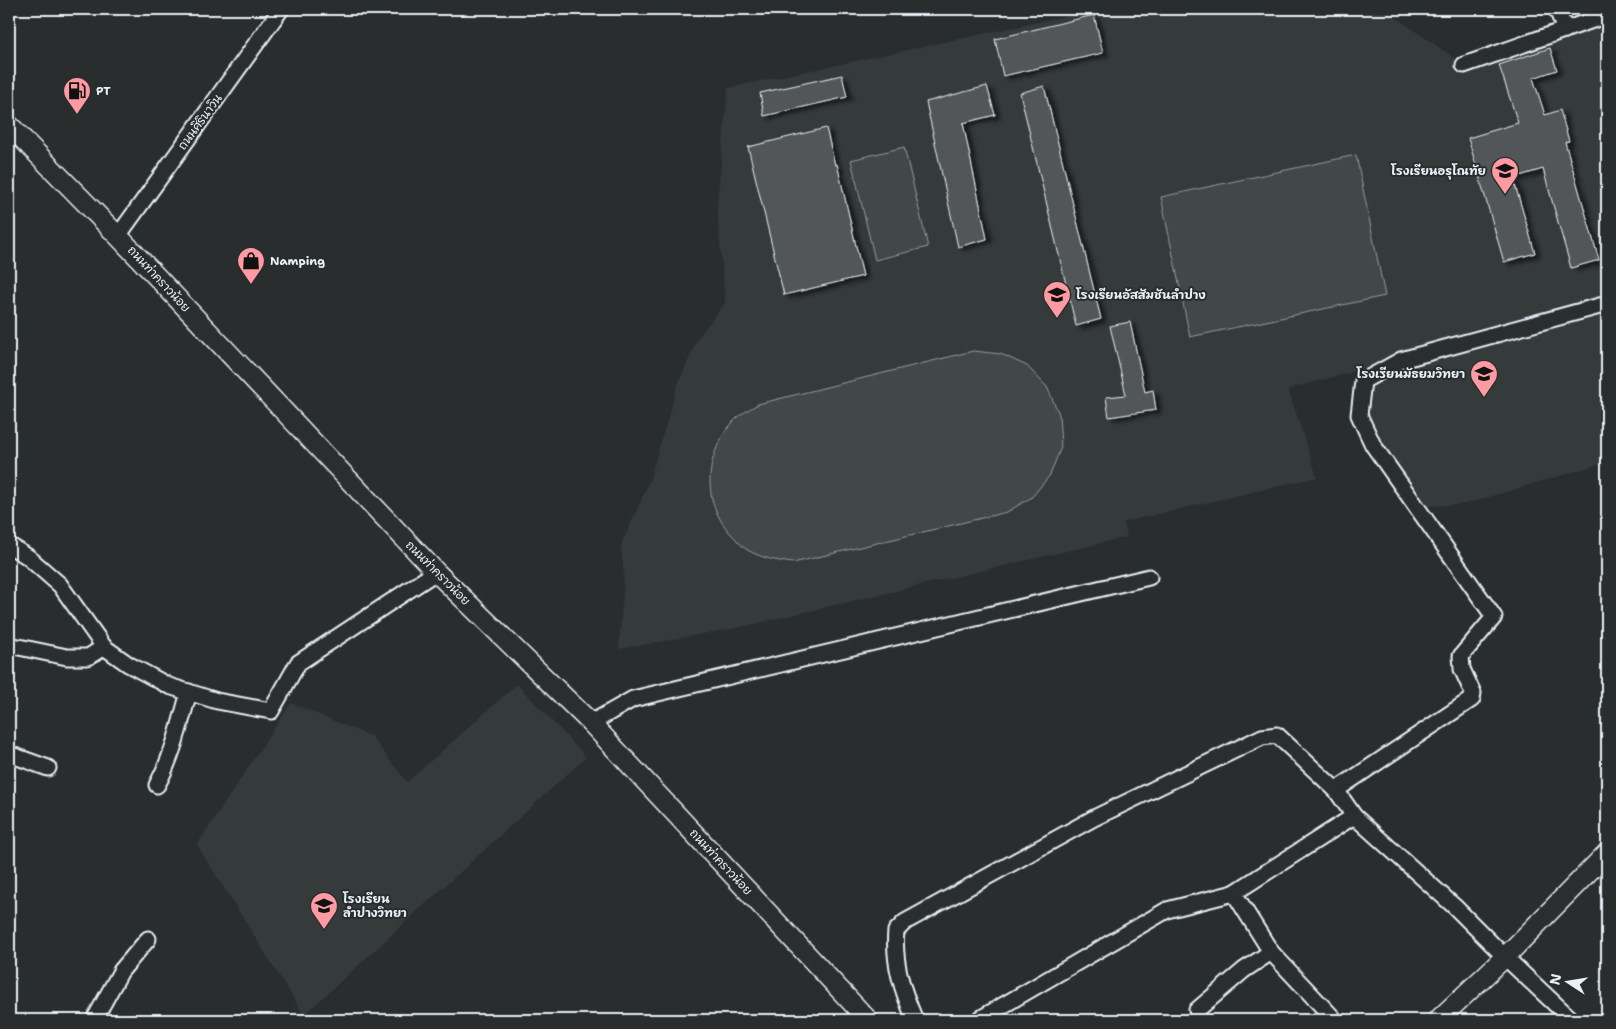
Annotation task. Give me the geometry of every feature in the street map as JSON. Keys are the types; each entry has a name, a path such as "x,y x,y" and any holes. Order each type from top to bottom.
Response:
{"street":[{"name":"ถนนศิรินาวิน","path":"118,236 281,9"},
{"path":"1557,9 1565,30"},
{"path":"1464,65 1607,15"},
{"name":"ถนนท่าคราวน้อย","path":"9,125 118,236 436,572 591,722 868,1020"},
{"path":"1336,790 1472,699 1473,693 1462,669 1461,656 1494,617 1373,445 1359,415 1363,382 1401,360 1607,304"},
{"path":"9,545 28,557 60,585 104,647 128,664 169,686 217,701 272,711 298,663 436,572"},
{"path":"591,722 632,699 1149,577"},
{"path":"9,645 67,657 88,657 104,647"},
{"path":"157,785 166,769 174,747 189,692"},
{"path":"915,1020 903,992 895,955 896,931 905,922 1094,818 1262,737 1277,735 1336,790 1354,816 1455,907 1572,1020"},
{"path":"9,754 48,768"},
{"path":"978,1020 1167,910 1234,893 1354,816"},
{"path":"1438,1020 1605,859"},
{"path":"1234,893 1271,952 1335,1020"},
{"path":"94,1020 121,971 148,939"},
{"path":"1197,1010 1244,970 1271,952"}],"shaded area":[{"name":"โรงเรียนอัสสัมชันลำปาง","path":"1100,9 1384,9 1464,65 1607,13 1607,462 1465,504 1417,507 1359,415 1363,381 1398,360 1288,389 1317,477 1124,522 1127,537 741,627 619,649 624,576 621,545 648,485 678,384 699,336 725,303 717,206 728,88"},
{"path":"904,147 928,247 875,260 851,160"},
{"path":"1356,155 1385,296 1190,337 1161,197"},
{"path":"973,351 1001,354 1027,366 1047,387 1059,414 1061,447 1050,475 1032,497 1007,512 793,563 769,559 751,552 740,544 724,525 716,511 712,496 710,481 711,465 723,435 742,414 758,404"},
{"name":"โรงเรียน ลำปางวิทยา","path":"517,684 586,757 304,1015 197,845 291,703 372,737 407,782"}],"building":[{"path":"1094,15 1103,53 1003,76 995,39"},
{"path":"1550,48 1557,70 1533,78 1545,115 1560,110 1569,141 1565,142 1599,260 1571,268 1543,169 1513,178 1535,253 1504,262 1468,138 1518,123 1499,65"},
{"path":"842,75 847,97 764,116 760,93"},
{"path":"987,86 995,115 963,123 987,239 958,247 926,102"},
{"path":"1044,86 1101,319 1076,326 1020,93"},
{"path":"826,128 835,165 837,164 863,276 784,295 748,147"},
{"path":"1130,322 1145,392 1153,390 1156,410 1109,417 1106,397 1126,395 1110,326"}],"place":[{"name":"PT","path":"77,115"},
{"name":"โรงเรียนอรุโณทัย","path":"1505,195"},
{"name":"Namping","path":"251,285"},
{"name":"โรงเรียนอัสสัมชันลำปาง","path":"1057,319"},
{"name":"โรงเรียนมัธยมวิทยา","path":"1484,398"},
{"name":"โรงเรียน ลำปางวิทยา","path":"324,930"}]}
